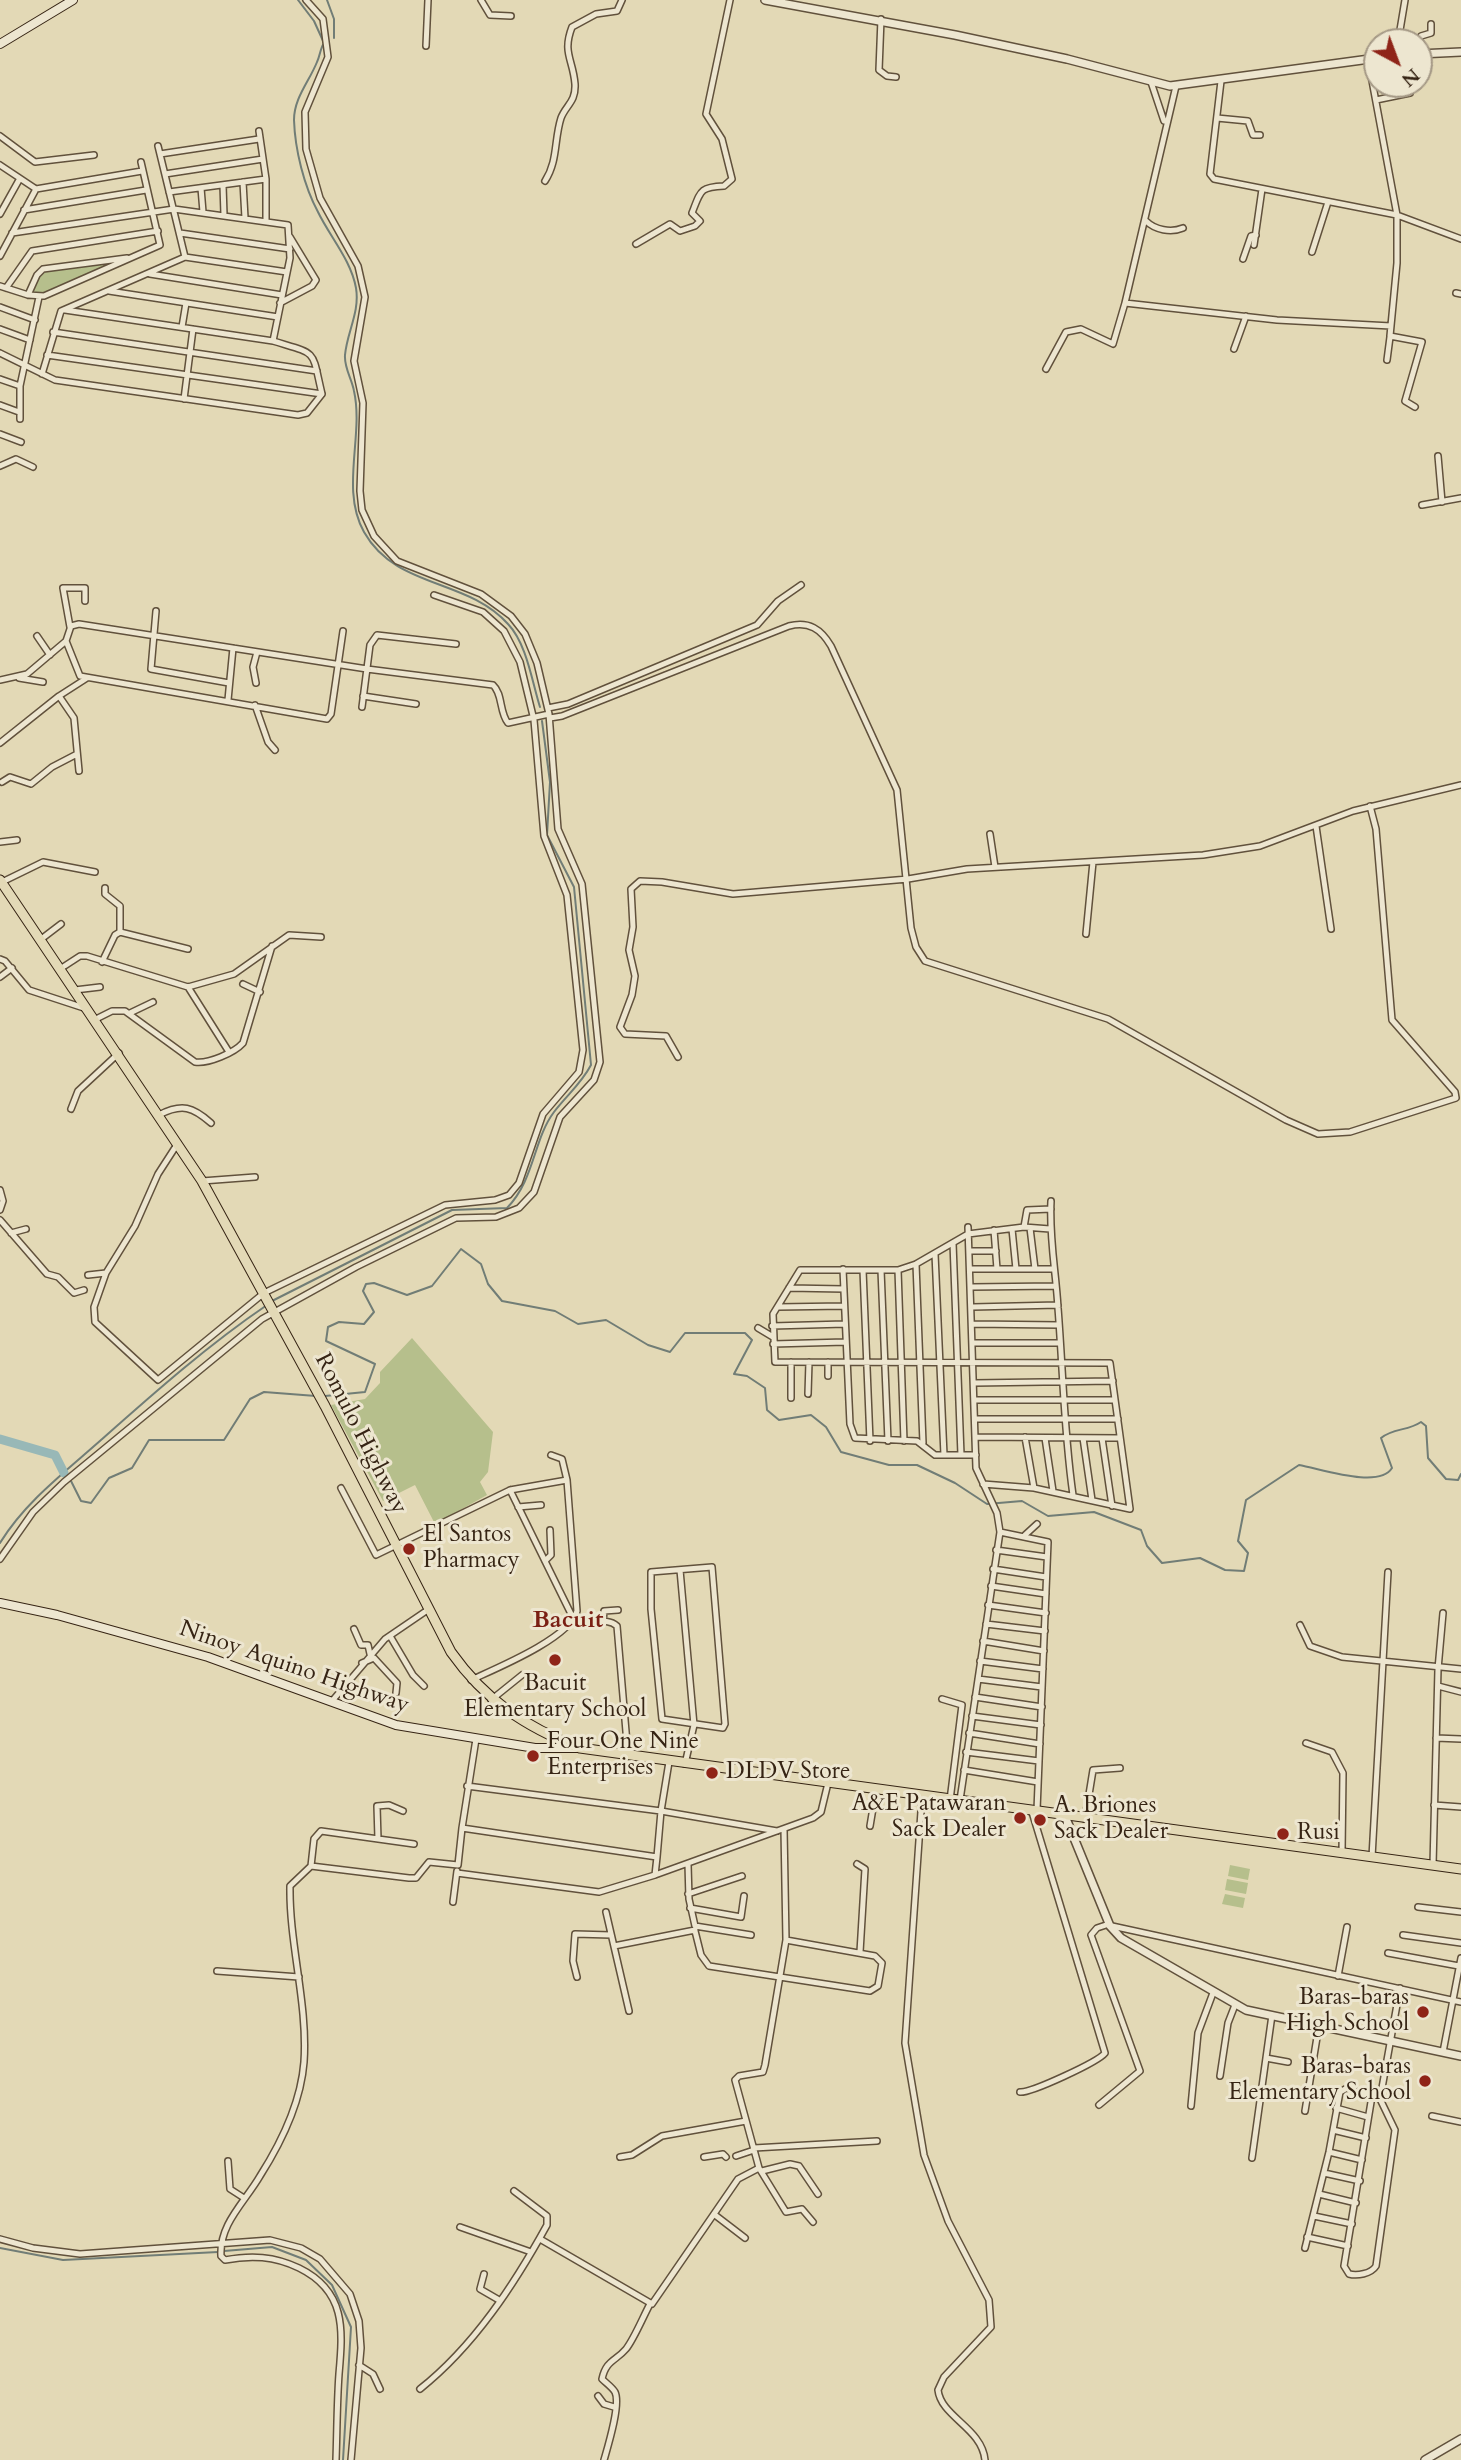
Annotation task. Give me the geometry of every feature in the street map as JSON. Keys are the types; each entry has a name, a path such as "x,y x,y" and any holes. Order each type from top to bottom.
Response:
{"highway":[{"name":"Romulo Highway","path":"1,881 178,1143 247,1258 326,1406 451,1652 471,1680 491,1700 519,1721 580,1748 669,1762 1461,1869"}],"main road":[{"path":"0,44 73,0"},
{"name":"Ninoy Aquino Highway","path":"0,1603 57,1615 208,1657 396,1725 535,1748 580,1748"}],"street":[{"path":"0,1559 33,1512 64,1482 274,1310 456,1218 508,1214 527,1201 561,1117 594,1080 600,1062 582,884 558,830 549,714 537,663 525,634 511,616 481,594 397,561 374,536 364,515 360,491 363,404 354,357 365,306 364,288 358,266 323,205 306,149 305,112 328,57 323,19 306,0"},
{"path":"426,46 428,0"},
{"path":"481,0 490,15 511,16"},
{"path":"545,181 554,167 562,117 572,103 575,81 566,45 572,27 596,14 617,11 622,0"},
{"path":"636,244 670,224 680,231 695,226 700,221 692,213 705,188 710,185 724,186 732,179 722,139 706,114 730,0"},
{"path":"765,0 881,19 1067,59 1151,82 1176,86 1363,60"},
{"path":"1400,28 1405,0"},
{"path":"881,19 879,70 887,76 896,77"},
{"path":"1433,53 1461,52"},
{"path":"1222,80 1212,178 1397,215 1461,239"},
{"path":"1151,82 1164,121"},
{"path":"1046,369 1066,332 1081,329 1114,344 1146,221 1176,86"},
{"path":"1386,98 1376,100 1397,215 1397,263 1387,360"},
{"path":"1217,118 1248,121 1253,135 1260,135"},
{"path":"259,131 266,179 266,222"},
{"path":"0,136 36,162 94,155"},
{"path":"160,154 259,139"},
{"path":"158,146 185,257"},
{"path":"165,174 263,159"},
{"path":"141,162 146,190 158,231 160,245 40,297 3,287 32,251 158,231"},
{"path":"1,168 36,189 142,171"},
{"path":"169,192 266,179"},
{"path":"0,214 19,180"},
{"path":"243,182 245,218"},
{"path":"223,185 224,215"},
{"path":"201,188 203,212"},
{"path":"0,256 36,189"},
{"path":"1254,245 1262,189"},
{"path":"24,210 146,190"},
{"path":"1311,252 1328,202"},
{"path":"12,233 174,209 288,225 290,249 273,341"},
{"path":"1146,221 1162,229 1183,228"},
{"path":"180,233 290,249"},
{"path":"1243,259 1251,236 1255,235"},
{"path":"280,303 312,286 316,280 290,237"},
{"path":"42,374 60,313 185,257 287,272"},
{"path":"28,295 41,270 127,258"},
{"path":"149,274 282,295"},
{"path":"109,291 278,317"},
{"path":"0,405 20,416 20,387 24,363 40,297"},
{"path":"181,327 186,303"},
{"path":"1125,303 1246,316 1391,326"},
{"path":"0,307 35,320"},
{"path":"65,310 273,341 311,352 322,394"},
{"path":"1234,349 1246,316"},
{"path":"0,329 30,340"},
{"path":"184,399 193,329"},
{"path":"53,332 317,370"},
{"path":"1390,337 1422,342 1405,401 1415,407"},
{"path":"0,354 24,363 55,380 298,415 307,413 322,394"},
{"path":"47,355 322,394"},
{"path":"0,379 20,387"},
{"path":"0,434 21,442"},
{"path":"1438,456 1442,502"},
{"path":"0,466 16,459 33,467"},
{"path":"1423,505 1461,498"},
{"path":"549,714 757,625 778,601 801,585"},
{"path":"85,601 85,588 63,588 69,627 66,641 77,674 327,719 331,714 344,631"},
{"path":"178,1143 158,1174 135,1226 106,1273 94,1307 95,1322 158,1380 265,1294 445,1205 503,1199 520,1184 543,1114 579,1072 583,1057 566,895 542,826 534,720 520,663 504,631 483,612 434,595"},
{"path":"156,611 149,664 152,670 229,683"},
{"path":"69,627 79,624 367,669 493,685 498,689 502,712 508,723 534,720 789,626 809,624 824,634 831,646 895,784 903,820 912,937 921,956 928,963 1108,1019 1286,1120 1318,1134 1339,1135 1456,1098 1455,1092 1392,1020 1376,829 1370,806"},
{"path":"362,707 372,640 380,634 456,644"},
{"path":"37,636 50,654"},
{"path":"19,678 66,641"},
{"path":"228,700 233,648"},
{"path":"256,684 253,667 257,652"},
{"path":"0,680 19,678 43,682"},
{"path":"0,743 59,696 89,678"},
{"path":"59,696 74,718 79,771"},
{"path":"363,696 416,704"},
{"path":"255,705 268,742 275,750"},
{"path":"2,782 10,778 31,784 52,766 77,754"},
{"path":"678,1057 666,1036 629,1035 620,1029 620,1022 629,1006 635,976 629,950 633,935 633,884 650,880 733,894 908,879 995,867 1203,855 1260,846 1370,806 1461,785"},
{"path":"1316,826 1331,929"},
{"path":"990,834 995,867"},
{"path":"0,842 18,840"},
{"path":"1,881 43,862 95,872"},
{"path":"1086,934 1093,862"},
{"path":"105,888 105,894 121,910 120,932"},
{"path":"40,940 61,924"},
{"path":"102,962 115,935 120,932 188,949"},
{"path":"60,969 83,956 188,987 234,974 289,935 321,937"},
{"path":"96,1019 112,1011 130,1013 198,1063 229,1052 243,1042 273,944"},
{"path":"0,959 12,968 29,990 87,1009"},
{"path":"0,977 12,968"},
{"path":"243,984 260,992"},
{"path":"75,990 100,987"},
{"path":"188,987 229,1052"},
{"path":"130,1013 153,1002"},
{"path":"71,1110 78,1091 119,1053"},
{"path":"159,1115 173,1108 191,1108 211,1123"},
{"path":"202,1181 255,1177"},
{"path":"520,1184 533,1188"},
{"path":"0,1190 3,1201 0,1210"},
{"path":"1051,1201 1050,1229 1058,1305 1065,1438 1073,1495"},
{"path":"1035,1269 1027,1228 1027,1210 1051,1209"},
{"path":"0,1220 47,1274 58,1277 74,1293 84,1290"},
{"path":"1012,1228 1016,1269"},
{"path":"11,1233 26,1229"},
{"path":"983,1484 1034,1488 1130,1509 1132,1506 1111,1364 775,1362 773,1314 800,1270 898,1270 935,1254 968,1231 1050,1229"},
{"path":"994,1230 998,1269"},
{"path":"955,1801 964,1770 1000,1532 998,1513 976,1468 973,1307 968,1231"},
{"path":"953,1243 961,1455"},
{"path":"969,1251 996,1251"},
{"path":"935,1254 944,1455"},
{"path":"916,1264 922,1362 923,1443"},
{"path":"843,1269 851,1433 859,1441 923,1443 935,1455 976,1455"},
{"path":"971,1269 1054,1269"},
{"path":"863,1270 870,1441"},
{"path":"881,1270 888,1441"},
{"path":"898,1270 904,1441"},
{"path":"88,1275 106,1273"},
{"path":"972,1287 1055,1286"},
{"path":"789,1287 844,1289"},
{"path":"973,1307 1058,1305"},
{"path":"778,1307 844,1306"},
{"path":"765,1311 773,1314"},
{"path":"772,1326 845,1324"},
{"path":"973,1324 1059,1325"},
{"path":"758,1328 773,1337"},
{"path":"773,1345 845,1342"},
{"path":"974,1343 1060,1343"},
{"path":"791,1362 792,1398"},
{"path":"808,1394 809,1362"},
{"path":"828,1362 828,1376"},
{"path":"974,1383 1113,1381"},
{"path":"975,1400 1115,1400"},
{"path":"975,1419 1118,1419"},
{"path":"975,1437 1120,1437"},
{"path":"1025,1437 1034,1488"},
{"path":"1045,1438 1053,1492"},
{"path":"1083,1438 1092,1500"},
{"path":"1102,1438 1112,1506"},
{"path":"551,1455 562,1460 567,1480 577,1602 575,1620"},
{"path":"341,1488 375,1555 397,1547 510,1490 567,1480"},
{"path":"510,1490 575,1620"},
{"path":"518,1507 541,1505"},
{"path":"1026,1535 1037,1524"},
{"path":"545,1561 551,1555 550,1530"},
{"path":"1000,1532 1047,1540 1042,1707 1034,1812 1105,2053 1084,2067 1034,2090 1020,2092"},
{"path":"996,1550 1047,1557"},
{"path":"712,1567 725,1724 723,1728 694,1725 664,1720 661,1717 650,1574 712,1567"},
{"path":"993,1569 1046,1577"},
{"path":"680,1570 694,1725 685,1764"},
{"path":"1372,1857 1388,1572"},
{"path":"991,1586 1046,1594"},
{"path":"988,1605 1046,1613"},
{"path":"332,1701 370,1654 429,1608"},
{"path":"603,1622 604,1611 618,1610"},
{"path":"1433,1865 1438,1669 1443,1613"},
{"path":"471,1680 512,1661 575,1620 617,1626 628,1755"},
{"path":"986,1624 1045,1631"},
{"path":"1300,1625 1310,1646 1342,1657 1438,1669 1461,1669"},
{"path":"354,1629 361,1645 368,1645 370,1654"},
{"path":"390,1636 413,1675 424,1686"},
{"path":"983,1642 1044,1651"},
{"path":"362,1663 374,1658 397,1683 396,1693"},
{"path":"980,1661 1043,1669"},
{"path":"491,1700 522,1675"},
{"path":"978,1679 1042,1687"},
{"path":"1438,1686 1461,1692"},
{"path":"975,1697 1042,1707"},
{"path":"942,1699 962,1705 955,1801"},
{"path":"972,1716 1041,1725"},
{"path":"969,1733 1040,1744"},
{"path":"1436,1738 1461,1739"},
{"path":"453,1902 467,1786 476,1739"},
{"path":"1306,1743 1332,1752 1343,1773 1342,1852"},
{"path":"966,1752 1039,1761"},
{"path":"655,1875 669,1762"},
{"path":"1085,1819 1093,1770 1120,1768"},
{"path":"964,1770 1038,1782"},
{"path":"457,1873 599,1892 688,1864 821,1812 828,1783"},
{"path":"467,1786 662,1811 780,1830"},
{"path":"870,1826 876,1790"},
{"path":"922,1797 905,2043 924,2155 948,2221 989,2300 991,2327 944,2377 937,2390 944,2404 977,2438 985,2460"},
{"path":"378,1839 377,1806 389,1805 402,1811"},
{"path":"1434,1805 1461,1807"},
{"path":"1065,1816 1110,1925 1121,1938 1236,2005 1461,2056"},
{"path":"462,1828 657,1857"},
{"path":"780,1830 786,1940 764,2070 739,2076 735,2080 760,2169 786,2212 802,2209 813,2222"},
{"path":"336,2460 343,2342 335,2302 313,2276 286,2262 271,2258 225,2260 221,2256 221,2244 244,2198 281,2139 304,2062 299,1977 292,1938 290,1886 311,1866 314,1839 321,1831 414,1844"},
{"path":"311,1866 416,1878 429,1863 458,1865"},
{"path":"688,1864 690,1908 701,1955 709,1966 874,1991 880,1983 882,1963 875,1956 786,1940"},
{"path":"857,1864 865,1869 860,1952"},
{"path":"688,1894 742,1876"},
{"path":"690,1908 741,1917 744,1896"},
{"path":"1418,1907 1461,1912"},
{"path":"606,1912 629,2011"},
{"path":"1099,2105 1140,2071 1091,1936 1097,1928 1110,1925 1461,2002"},
{"path":"1338,1976 1347,1927"},
{"path":"614,1946 695,1929 751,1935"},
{"path":"577,1977 572,1961 575,1934 611,1935"},
{"path":"1403,1935 1461,1943"},
{"path":"1388,1953 1459,1966"},
{"path":"1443,2053 1461,1958"},
{"path":"217,1971 299,1977"},
{"path":"1372,2096 1344,2266 1349,2273 1355,2275 1374,2269 1395,2130 1380,2099 1400,1988"},
{"path":"1191,2106 1198,2033 1213,1993"},
{"path":"1220,2076 1228,2023 1236,2005"},
{"path":"1252,2158 1272,2015"},
{"path":"1304,2111 1319,2025"},
{"path":"1266,2057 1289,2062"},
{"path":"1305,2248 1342,2088 1380,2099"},
{"path":"1336,2108 1368,2117"},
{"path":"1432,2116 1461,2122"},
{"path":"620,2157 632,2155 662,2136 746,2121"},
{"path":"1333,2130 1366,2138"},
{"path":"736,2156 754,2149 877,2141"},
{"path":"1329,2152 1363,2160"},
{"path":"704,2157 723,2154 726,2157"},
{"path":"228,2161 230,2189 244,2198"},
{"path":"604,2460 611,2440 615,2392 602,2379 605,2371 613,2358 627,2349 650,2304 654,2303 738,2179 760,2169 799,2166 818,2194"},
{"path":"1324,2173 1360,2181"},
{"path":"420,2389 458,2356 499,2300 547,2225 547,2216 514,2191"},
{"path":"1319,2194 1356,2203"},
{"path":"715,2215 745,2238"},
{"path":"1314,2216 1352,2224"},
{"path":"460,2227 531,2252"},
{"path":"1307,2237 1348,2246"},
{"path":"0,2239 33,2248 80,2253 286,2242 320,2259 342,2283 355,2309 361,2336 351,2460"},
{"path":"540,2239 650,2304"},
{"path":"484,2274 480,2289 499,2300"},
{"path":"359,2365 373,2374 380,2389"},
{"path":"598,2396 604,2404 614,2407"},
{"path":"1425,2460 1461,2440"}],"green space":[{"path":"133,256 40,300 29,295 44,269"},
{"path":"412,1338 493,1432 488,1472 480,1482 487,1495 435,1524 415,1485 383,1501 331,1405 365,1399 380,1383 380,1372"},
{"path":"1230,1865 1250,1869 1248,1880 1228,1876"},
{"path":"1227,1879 1248,1883 1246,1894 1225,1890"},
{"path":"1225,1894 1245,1898 1243,1908 1222,1904"}],"waterway":[{"path":"298,0 314,21 324,43 299,97 295,112 298,155 313,202 345,258 356,288 355,314 345,360 356,408 353,480 357,515 364,532 394,564 473,598 508,624 515,632 524,652 540,707"},
{"path":"327,0 334,19 334,38"},
{"path":"272,1301 452,1210 507,1208 523,1185 547,1123 591,1065 574,887 547,835 550,782 542,721"},
{"path":"325,1396 365,1392 375,1364 326,1341 328,1327 339,1322 364,1324 374,1312 363,1291 366,1284 374,1283 407,1295 432,1286 461,1249 481,1264 488,1284 502,1301 555,1311 578,1324 606,1320 648,1345 670,1352 685,1333 745,1333 752,1340 734,1374 747,1376 765,1388 767,1410 779,1420 811,1415 826,1427 841,1452 889,1465 917,1465 955,1483 987,1504 1022,1501 1048,1516 1094,1512 1141,1530 1147,1546 1162,1563 1200,1558 1225,1570 1244,1571 1248,1553 1238,1541 1246,1500 1299,1465 1349,1476 1375,1477 1385,1474 1392,1468 1381,1438 1421,1422 1426,1426 1428,1458 1446,1479 1458,1480 1461,1474"},
{"path":"0,1543 21,1514 60,1476 182,1370 267,1305"},
{"path":"71,1481 81,1501 91,1503 109,1478 132,1468 149,1440 224,1440 250,1399 264,1392 316,1396"},
{"path":"0,1439 55,1455 64,1473"},
{"path":"224,2251 272,2247 306,2260 332,2285 351,2327 343,2460"},
{"path":"0,2248 63,2260 218,2252"}],"place":[{"name":"El Santos Pharmacy","path":"409,1549"},
{"name":"Bacuit Elementary School","path":"555,1660"},
{"name":"Four One Nine Enterprises","path":"533,1756"},
{"name":"DLDV Store","path":"712,1773"},
{"name":"A&E Patawaran Sack Dealer","path":"1020,1818"},
{"name":"A. Briones Sack Dealer","path":"1040,1820"},
{"name":"Rusi","path":"1283,1834"},
{"name":"Baras-baras High School","path":"1423,2012"},
{"name":"Baras-baras Elementary School","path":"1425,2081"}],"district":[{"name":"Bacuit","path":"568,1621"}]}
